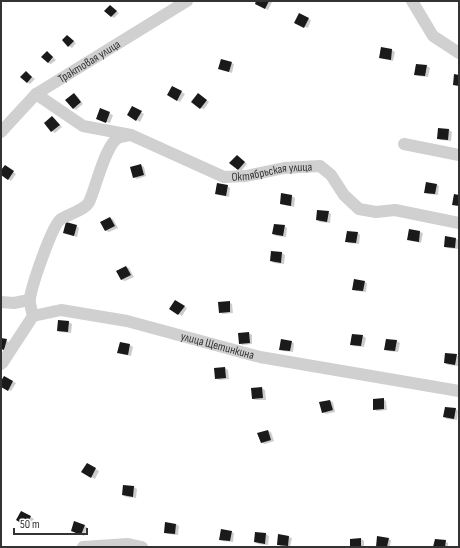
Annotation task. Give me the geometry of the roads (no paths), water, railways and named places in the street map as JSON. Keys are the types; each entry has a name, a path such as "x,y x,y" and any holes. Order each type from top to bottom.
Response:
{"street":[{"name":"Трактовая улица","path":"1,132 36,94 187,1"},
{"path":"412,1 434,36 459,53"},
{"name":"Октябрьская улица","path":"36,94 83,126 131,135 224,177 246,176 284,168 320,166 331,175 344,194 358,209 376,212 395,210 459,223"},
{"path":"1,364 33,316 29,300 49,238 60,220 88,204 108,150 117,139 131,135"},
{"path":"404,144 459,156"},
{"path":"1,302 14,303 29,300"},
{"name":"улица Щетинкина","path":"33,316 61,310 119,320 260,357 459,391"},
{"path":"83,547 128,544 142,547"}]}
